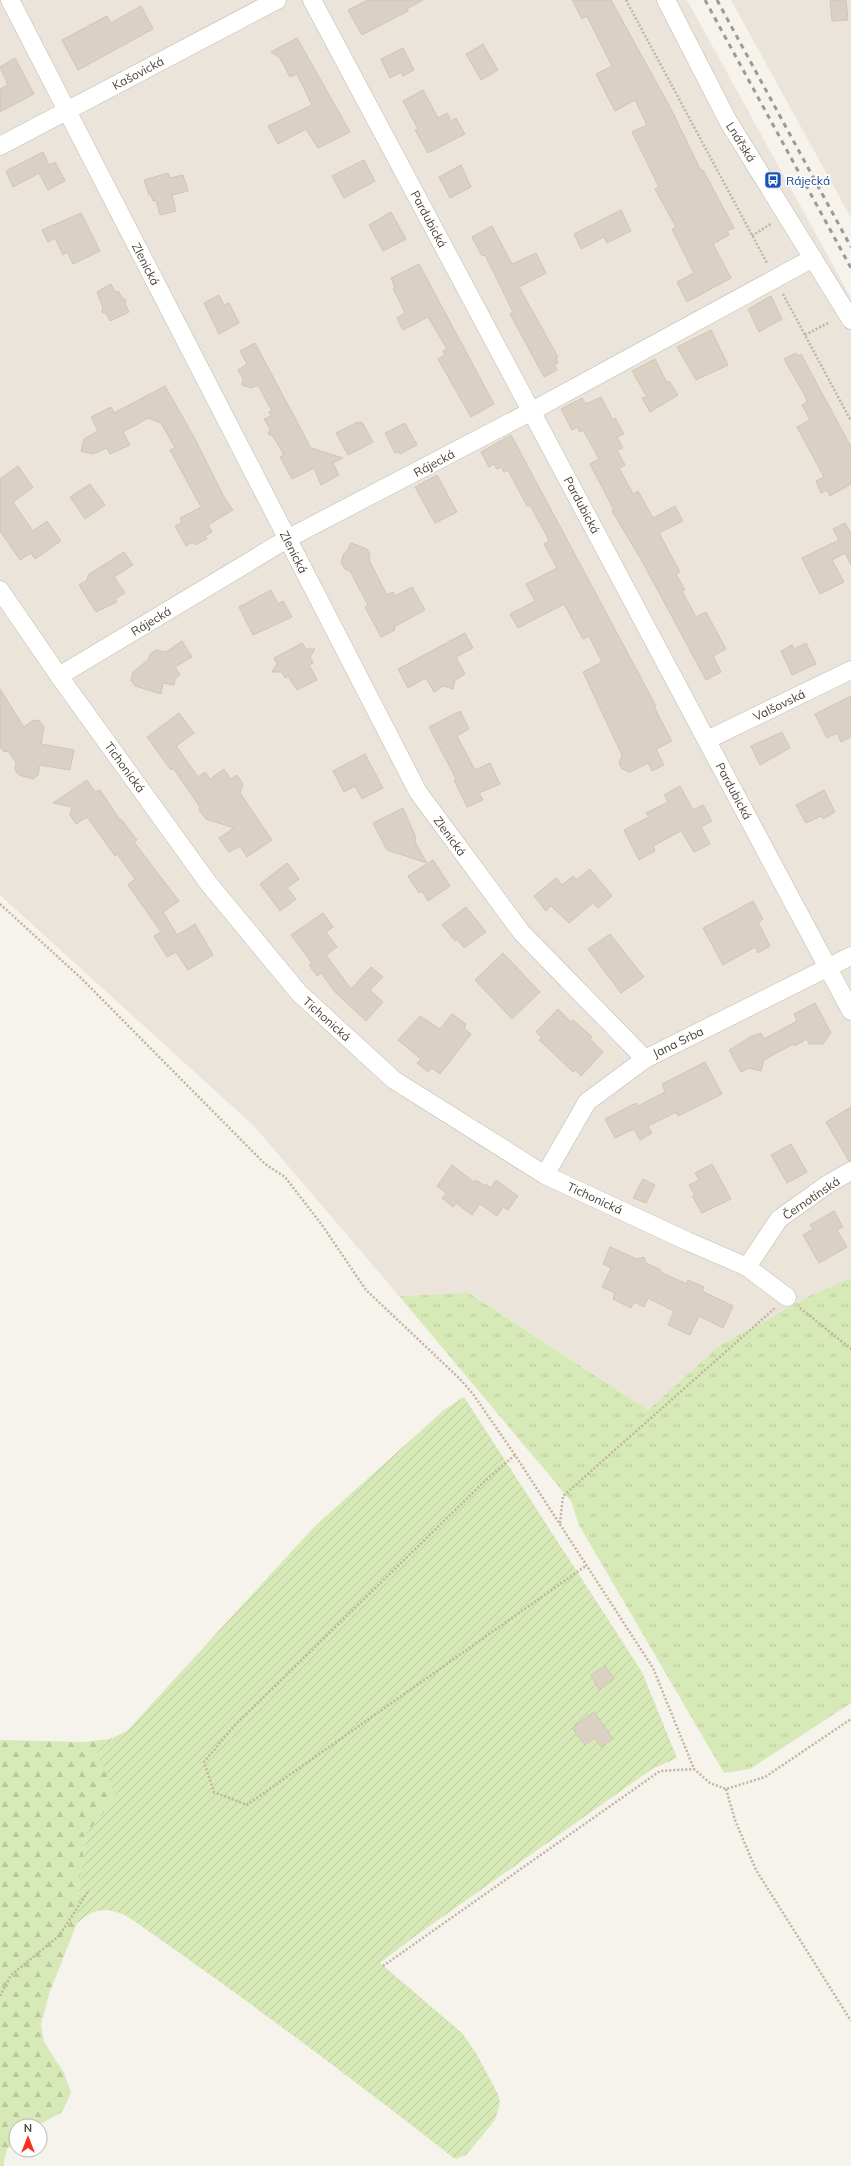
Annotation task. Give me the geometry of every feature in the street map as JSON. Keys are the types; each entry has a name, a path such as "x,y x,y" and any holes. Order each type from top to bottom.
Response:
{"street":[{"name":"Zlenická","path":"10,0 418,792 522,933 645,1059"},
{"name":"Kašovická","path":"0,146 277,0"},
{"name":"Pardubická","path":"312,0 851,1011"},
{"name":"Lnářská","path":"666,0 728,121 851,320"},
{"name":"Rájecká","path":"60,676 287,539 532,411 813,258"},
{"name":"Tichonická","path":"0,590 209,884 299,993 394,1080 545,1175 687,1241 747,1266 787,1297"},
{"name":"Valšovská","path":"707,740 851,670"},
{"name":"Jana Srba","path":"545,1175 587,1102 645,1059 851,956"},
{"name":"Černotínská","path":"747,1266 779,1219 828,1184 851,1171"}],"path":[{"path":"626,0 851,421"},
{"path":"752,236 786,214"},
{"path":"805,335 830,322"},
{"path":"0,904 82,979 265,1164 285,1177 322,1225 366,1290 459,1378 473,1394 515,1455 653,1668 694,1769 710,1783 726,1789 765,1777 851,1719"},
{"path":"560,1524 563,1496 787,1297 851,1349"},
{"path":"515,1455 488,1478 234,1726 204,1762 214,1792 247,1805 587,1565"},
{"path":"383,1966 660,1771 694,1769"},
{"path":"726,1789 735,1820 756,1870 851,2021"},
{"path":"0,1996 11,1974 59,1936 89,1890"}],"shaded area":[{"path":"0,0 687,0 851,298 851,1278 811,1295 719,1346 648,1410 470,1293 399,1296 255,1127 0,895"},
{"path":"731,0 851,0 851,218 812,147"}],"green space":[{"path":"851,1278 851,1703 750,1769 724,1773 579,1525 571,1501 399,1296 469,1293 648,1410 719,1346 811,1295"},
{"path":"464,1397 642,1672 677,1758 652,1769 414,1937 380,1963 462,2033 476,2053 498,2094 500,2102 495,2120 466,2155 455,2159 293,2035 127,1916 113,1911 101,1910 95,1911 77,1923 77,1904 86,1834 117,1798 97,1753 110,1739 127,1731 314,1527 444,1410"},
{"path":"110,1739 117,1798 86,1834 77,1904 77,1923 49,1994 41,2025 44,2042 64,2073 71,2093 62,2112 48,2120 48,2118 8,2118 8,2148 3,2166 0,2166 0,1740 83,1742"}],"building":[{"path":"368,0 423,0 407,9 408,11 362,35 348,10"},
{"path":"572,0 611,0 671,109 701,171 703,170 734,228 727,231 729,235 713,244 731,278 687,302 677,282 694,273 672,229 676,227 655,189 659,187 632,132 647,125 635,100 615,111 596,74 612,66 587,16 582,19"},
{"path":"830,0 846,0 848,20 832,21"},
{"path":"141,6 153,29 78,70 62,40 107,16 111,23"},
{"path":"297,38 350,132 318,148 306,129 278,144 268,126 312,105 297,74 290,77 280,58 271,52"},
{"path":"483,44 498,70 481,80 466,54"},
{"path":"403,48 414,70 403,76 401,72 390,78 381,59"},
{"path":"15,58 34,94 0,112 0,89 8,85 0,67"},
{"path":"423,90 438,118 447,113 451,121 456,118 465,134 428,153 415,130 418,129 403,101"},
{"path":"43,152 49,165 55,162 65,181 48,190 39,173 13,187 6,171"},
{"path":"364,160 375,181 344,198 332,176"},
{"path":"461,165 471,187 450,198 439,177"},
{"path":"168,173 170,178 183,175 188,191 172,195 176,211 160,215 156,200 153,201 151,194 149,195 144,180"},
{"path":"621,210 631,231 607,243 604,237 581,249 574,234"},
{"path":"391,212 406,239 383,251 369,225"},
{"path":"81,213 100,251 73,264 67,252 63,255 55,238 48,242 42,230"},
{"path":"492,226 512,264 536,253 546,273 519,287 558,357 556,358 558,363 554,364 557,370 544,377 510,314 513,312 485,255 482,256 472,237"},
{"path":"419,264 494,404 471,417 438,359 445,355 443,351 447,349 428,317 403,330 397,318 405,313 393,288 395,287 391,278"},
{"path":"111,284 115,292 118,291 122,298 126,300 125,304 129,312 110,321 106,313 102,312 103,308 97,292"},
{"path":"219,295 224,305 229,303 239,323 219,334 204,303"},
{"path":"771,296 782,319 759,332 748,309"},
{"path":"711,330 728,365 696,380 677,347"},
{"path":"255,343 311,448 343,458 333,463 339,475 321,485 314,468 292,479 280,457 284,455 273,436 268,434 270,429 264,419 271,416 269,412 272,411 258,385 251,388 242,385 243,379 238,370 247,364 240,351"},
{"path":"796,353 798,356 801,354 851,447 851,484 830,496 827,490 821,493 816,481 824,477 797,427 810,420 802,405 807,402 805,396 784,359"},
{"path":"655,359 667,383 669,381 678,395 650,412 642,398 647,397 632,371"},
{"path":"165,386 194,437 224,497 233,510 208,525 212,532 205,536 207,539 195,545 193,542 186,546 175,526 182,522 180,518 201,507 170,450 175,448 161,423 148,418 123,432 130,445 110,454 107,448 93,454 81,451 84,439 98,431 91,417 111,407 114,413"},
{"path":"601,397 613,420 615,418 624,434 617,437 623,448 617,450 625,465 619,468 633,494 638,491 653,518 675,506 683,521 659,533 680,572 676,574 685,590 682,591 696,617 706,612 726,649 713,656 721,672 706,680 642,561 612,511 614,510 590,464 599,459 583,430 580,432 577,427 572,430 561,409 582,398 586,404"},
{"path":"358,422 362,422 373,442 348,455 336,433"},
{"path":"405,423 417,445 400,454 399,452 395,453 385,433"},
{"path":"511,435 656,706 654,707 672,741 656,749 664,765 652,771 648,763 630,772 622,769 619,763 622,755 583,672 602,662 589,636 583,639 564,604 518,628 510,614 535,601 526,584 557,568 544,544 549,541 547,536 530,505 527,506 508,470 504,472 501,467 497,469 494,464 489,467 481,452"},
{"path":"18,466 33,487 13,502 33,531 47,521 61,541 35,559 31,553 20,560 0,531 0,479"},
{"path":"437,475 457,512 435,523 415,487"},
{"path":"90,484 105,505 85,519 70,497"},
{"path":"845,523 851,533 851,565 845,553 832,560 844,582 820,594 802,558 839,540 833,529"},
{"path":"351,543 367,549 370,555 369,560 387,595 393,592 395,596 412,587 425,610 394,627 395,630 381,637 365,607 368,605 350,571 345,569 341,563 344,553 347,551"},
{"path":"124,552 133,565 114,577 125,593 115,599 117,602 96,612 79,585 87,580 88,575"},
{"path":"271,590 278,604 283,601 292,617 253,635 239,607"},
{"path":"465,633 473,648 456,657 465,674 455,680 453,689 444,686 434,692 426,678 408,688 398,669"},
{"path":"182,641 192,657 175,667 180,675 175,679 174,685 163,683 161,694 135,686 131,680 133,672 148,660 150,654 156,650 166,652"},
{"path":"302,643 306,649 315,649 310,657 313,663 309,665 317,680 297,690 288,676 285,678 282,672 272,672 277,664 274,658"},
{"path":"806,643 816,664 792,675 781,651 792,645 794,649"},
{"path":"0,689 24,727 33,720 40,721 44,727 41,744 74,750 70,770 40,765 38,775 33,779 19,775 15,770 16,763 9,752 3,751 0,747"},
{"path":"851,696 851,737 841,742 837,733 827,738 815,714"},
{"path":"460,711 469,729 457,736 475,770 490,763 500,784 479,793 483,800 467,807 454,780 456,779 429,727"},
{"path":"179,713 194,733 176,746 198,777 205,772 210,779 224,769 231,779 237,775 243,784 240,793 272,840 247,857 240,846 229,852 219,838 234,828 206,819 199,810 200,807 173,768 171,770 147,737"},
{"path":"782,732 790,748 760,765 751,746"},
{"path":"365,754 383,788 362,799 355,786 344,792 333,771"},
{"path":"87,780 95,792 100,790 120,820 121,819 137,840 134,842 179,901 163,912 177,935 195,924 213,955 188,970 176,952 167,957 154,936 161,932 128,885 135,879 117,854 115,856 87,817 76,824 70,815 72,807 53,803"},
{"path":"680,786 693,810 703,805 712,821 701,827 710,844 694,852 681,831 653,846 655,851 639,860 624,830 649,817 646,813 668,802 664,795"},
{"path":"824,790 835,812 823,819 821,816 806,823 796,805"},
{"path":"403,808 416,838 415,842 427,863 387,850 373,823"},
{"path":"433,860 450,886 428,901 422,891 419,893 408,876"},
{"path":"287,863 299,879 287,888 296,899 280,911 260,884"},
{"path":"590,869 612,896 598,908 593,903 569,923 551,906 546,911 534,896 556,878 562,885 573,876 576,880"},
{"path":"753,901 763,919 758,922 770,946 758,953 755,947 723,965 703,928"},
{"path":"466,907 486,932 464,948 457,939 455,941 442,925"},
{"path":"323,913 333,927 326,932 337,947 326,955 351,989 371,967 383,977 370,990 383,1002 366,1021 335,992 321,973 317,976 309,965 312,963 291,935"},
{"path":"610,934 644,977 621,993 588,949"},
{"path":"503,953 540,992 512,1019 475,980"},
{"path":"815,1003 831,1033 823,1044 809,1044 807,1039 794,1046 793,1044 764,1060 761,1071 749,1068 741,1072 729,1050 752,1036 761,1033 764,1039 797,1021 794,1014"},
{"path":"558,1009 571,1022 573,1020 592,1037 590,1039 603,1052 581,1076 575,1070 573,1072 539,1040 542,1038 536,1032"},
{"path":"452,1014 466,1024 464,1028 471,1034 440,1074 432,1068 428,1072 417,1063 421,1059 398,1040 420,1016 440,1029"},
{"path":"705,1062 722,1094 678,1116 676,1112 648,1126 652,1133 640,1140 634,1129 615,1138 605,1119 636,1103 638,1106 665,1092 662,1084"},
{"path":"851,1107 851,1161 849,1161 826,1122"},
{"path":"791,1144 807,1172 787,1183 771,1155"},
{"path":"712,1164 731,1199 702,1213 692,1196 695,1195 689,1185 699,1180 695,1173"},
{"path":"452,1165 474,1182 476,1180 491,1188 496,1180 518,1196 508,1210 503,1207 497,1216 480,1204 472,1215 456,1203 453,1207 442,1198 446,1193 437,1186"},
{"path":"643,1179 655,1185 646,1203 633,1198"},
{"path":"834,1211 843,1227 837,1230 847,1247 819,1263 803,1235 813,1229 810,1225"},
{"path":"610,1247 637,1259 644,1257 646,1263 661,1270 660,1272 687,1284 688,1280 704,1287 702,1291 733,1306 723,1328 699,1316 690,1335 668,1325 674,1311 648,1298 644,1307 634,1302 631,1308 613,1299 615,1293 602,1287 611,1268 603,1264"},
{"path":"605,1666 614,1679 599,1690 591,1675"},
{"path":"594,1712 613,1739 601,1747 595,1738 585,1745 572,1728"}],"railway":[{"path":"705,0 851,268"},
{"path":"717,0 851,247"}],"place":[{"name":"Rájecká","path":"773,180"}]}
